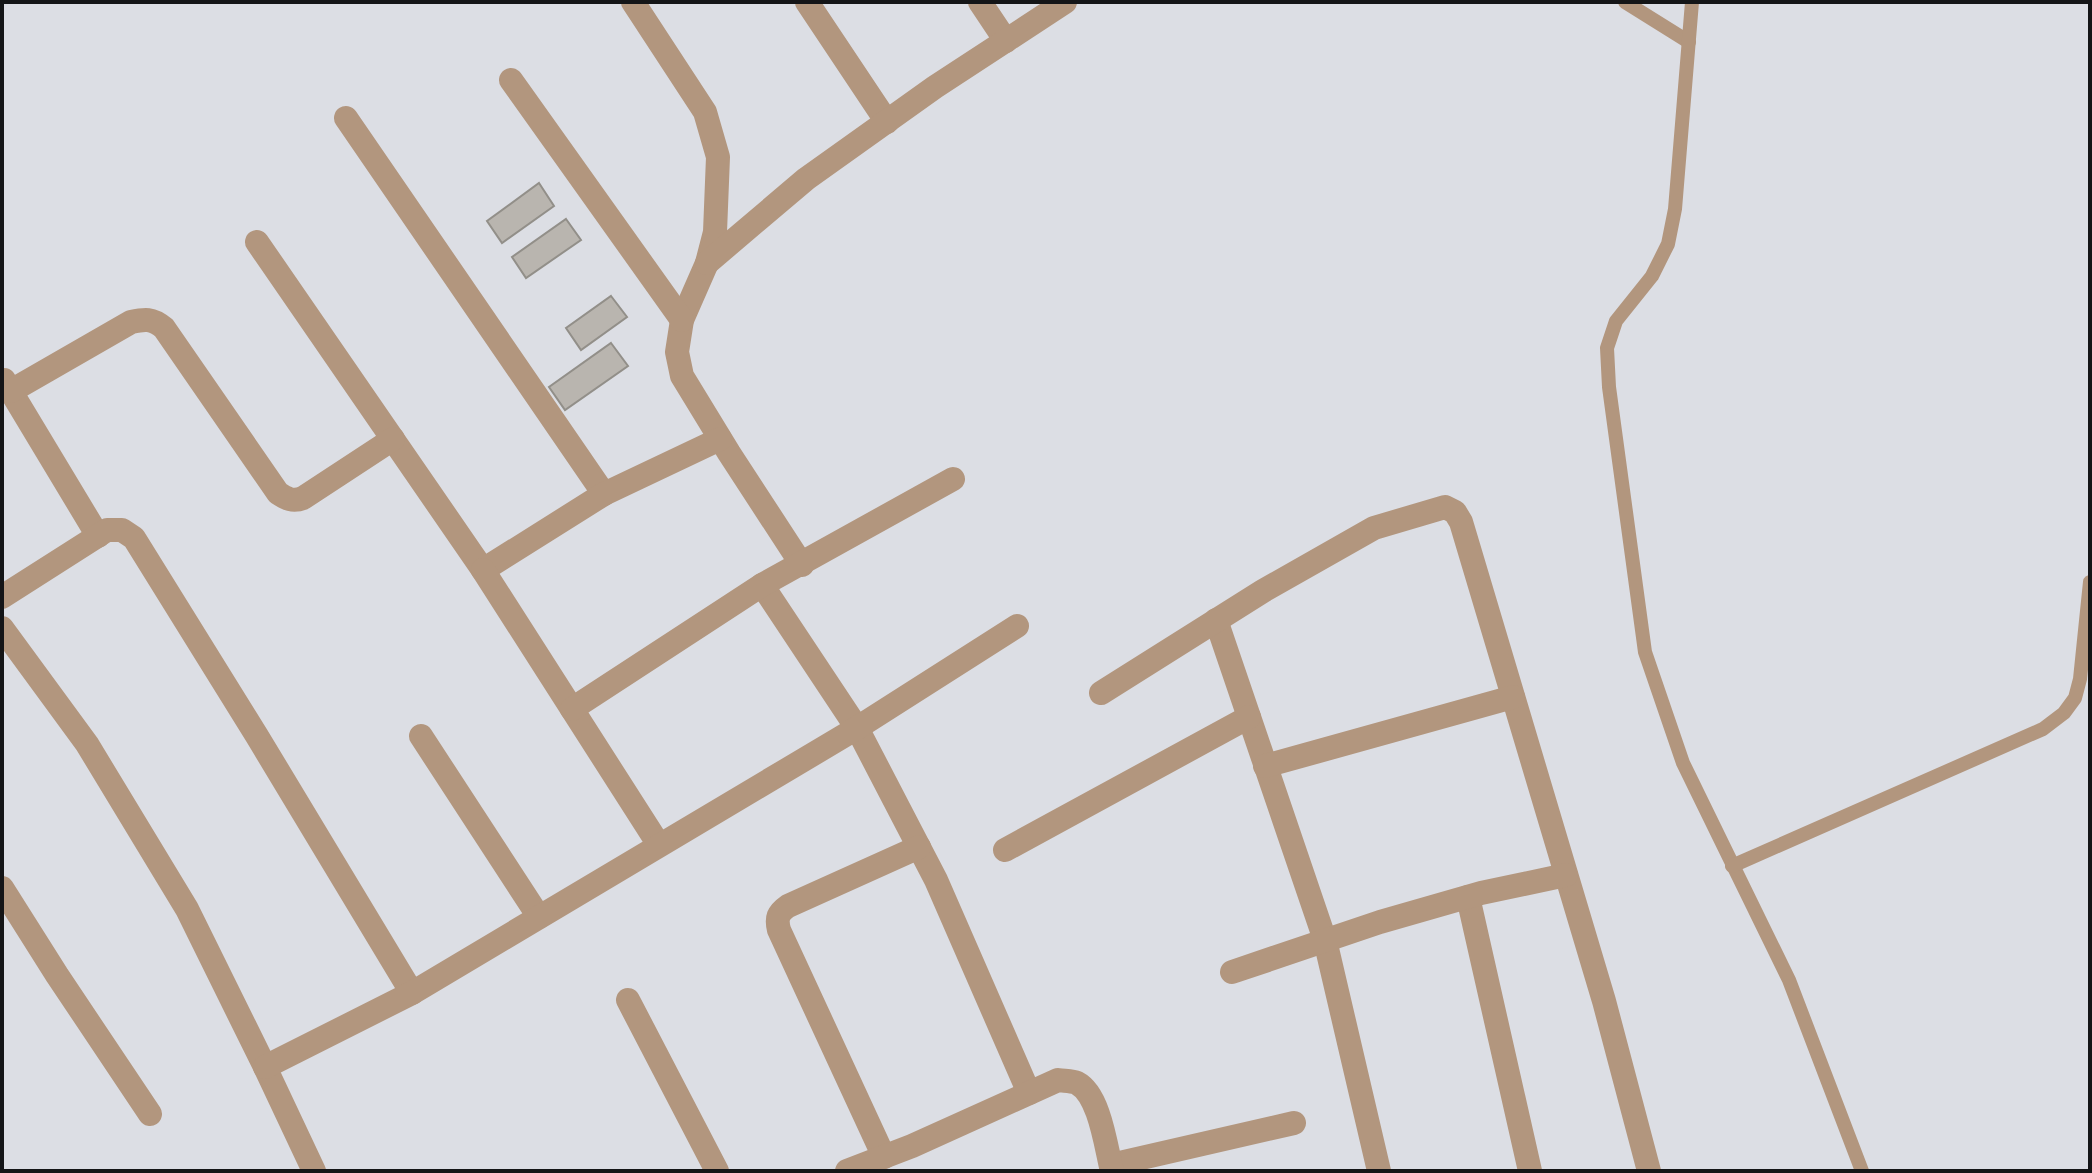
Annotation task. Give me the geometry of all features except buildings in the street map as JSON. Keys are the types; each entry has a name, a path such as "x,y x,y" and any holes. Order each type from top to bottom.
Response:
{"street":[{"path":"633,2 705,112 718,157 715,232 707,263 682,320 677,352 682,376 802,565"},
{"path":"807,2 887,122"},
{"path":"980,2 1006,41"},
{"path":"707,263 806,179 935,87 1065,2"},
{"path":"511,80 682,320"},
{"path":"346,118 604,494"},
{"path":"257,242 483,570 659,845"},
{"path":"98,536 6,384 131,322 154,320 164,328 278,493 287,499 295,501 303,498 393,439"},
{"path":"483,570 604,494 720,439"},
{"path":"572,709 762,585 953,479"},
{"path":"1101,693 1263,591 1374,528 1445,507 1455,512 1461,522 1604,1001 1649,1171"},
{"path":"2,597 107,530 122,530 134,538 412,993"},
{"path":"762,585 857,728 936,880 1029,1093"},
{"path":"1216,620 1325,940 1379,1171"},
{"path":"265,1067 412,993 857,728 1017,626"},
{"path":"2,628 87,744 187,909 314,1171"},
{"path":"1265,766 1513,697"},
{"path":"1005,850 1249,717"},
{"path":"421,736 539,917"},
{"path":"884,1157 777,920 780,911 788,906 919,847"},
{"path":"1232,972 1468,897 1566,875"},
{"path":"2,888 150,1114"},
{"path":"1468,897 1530,1171"},
{"path":"628,1000 717,1171"},
{"path":"847,1171 1058,1080 1076,1082 1087,1092 1095,1106 1112,1168 1294,1123"}],"lane":[{"path":"1625,2 1689,42"},
{"path":"1692,2 1675,209 1668,244 1652,276 1616,321 1607,348 1645,652 1683,763 1789,980 1862,1171"},
{"path":"1732,866 2043,729 2064,713 2075,698 2080,679 2090,582"}]}
